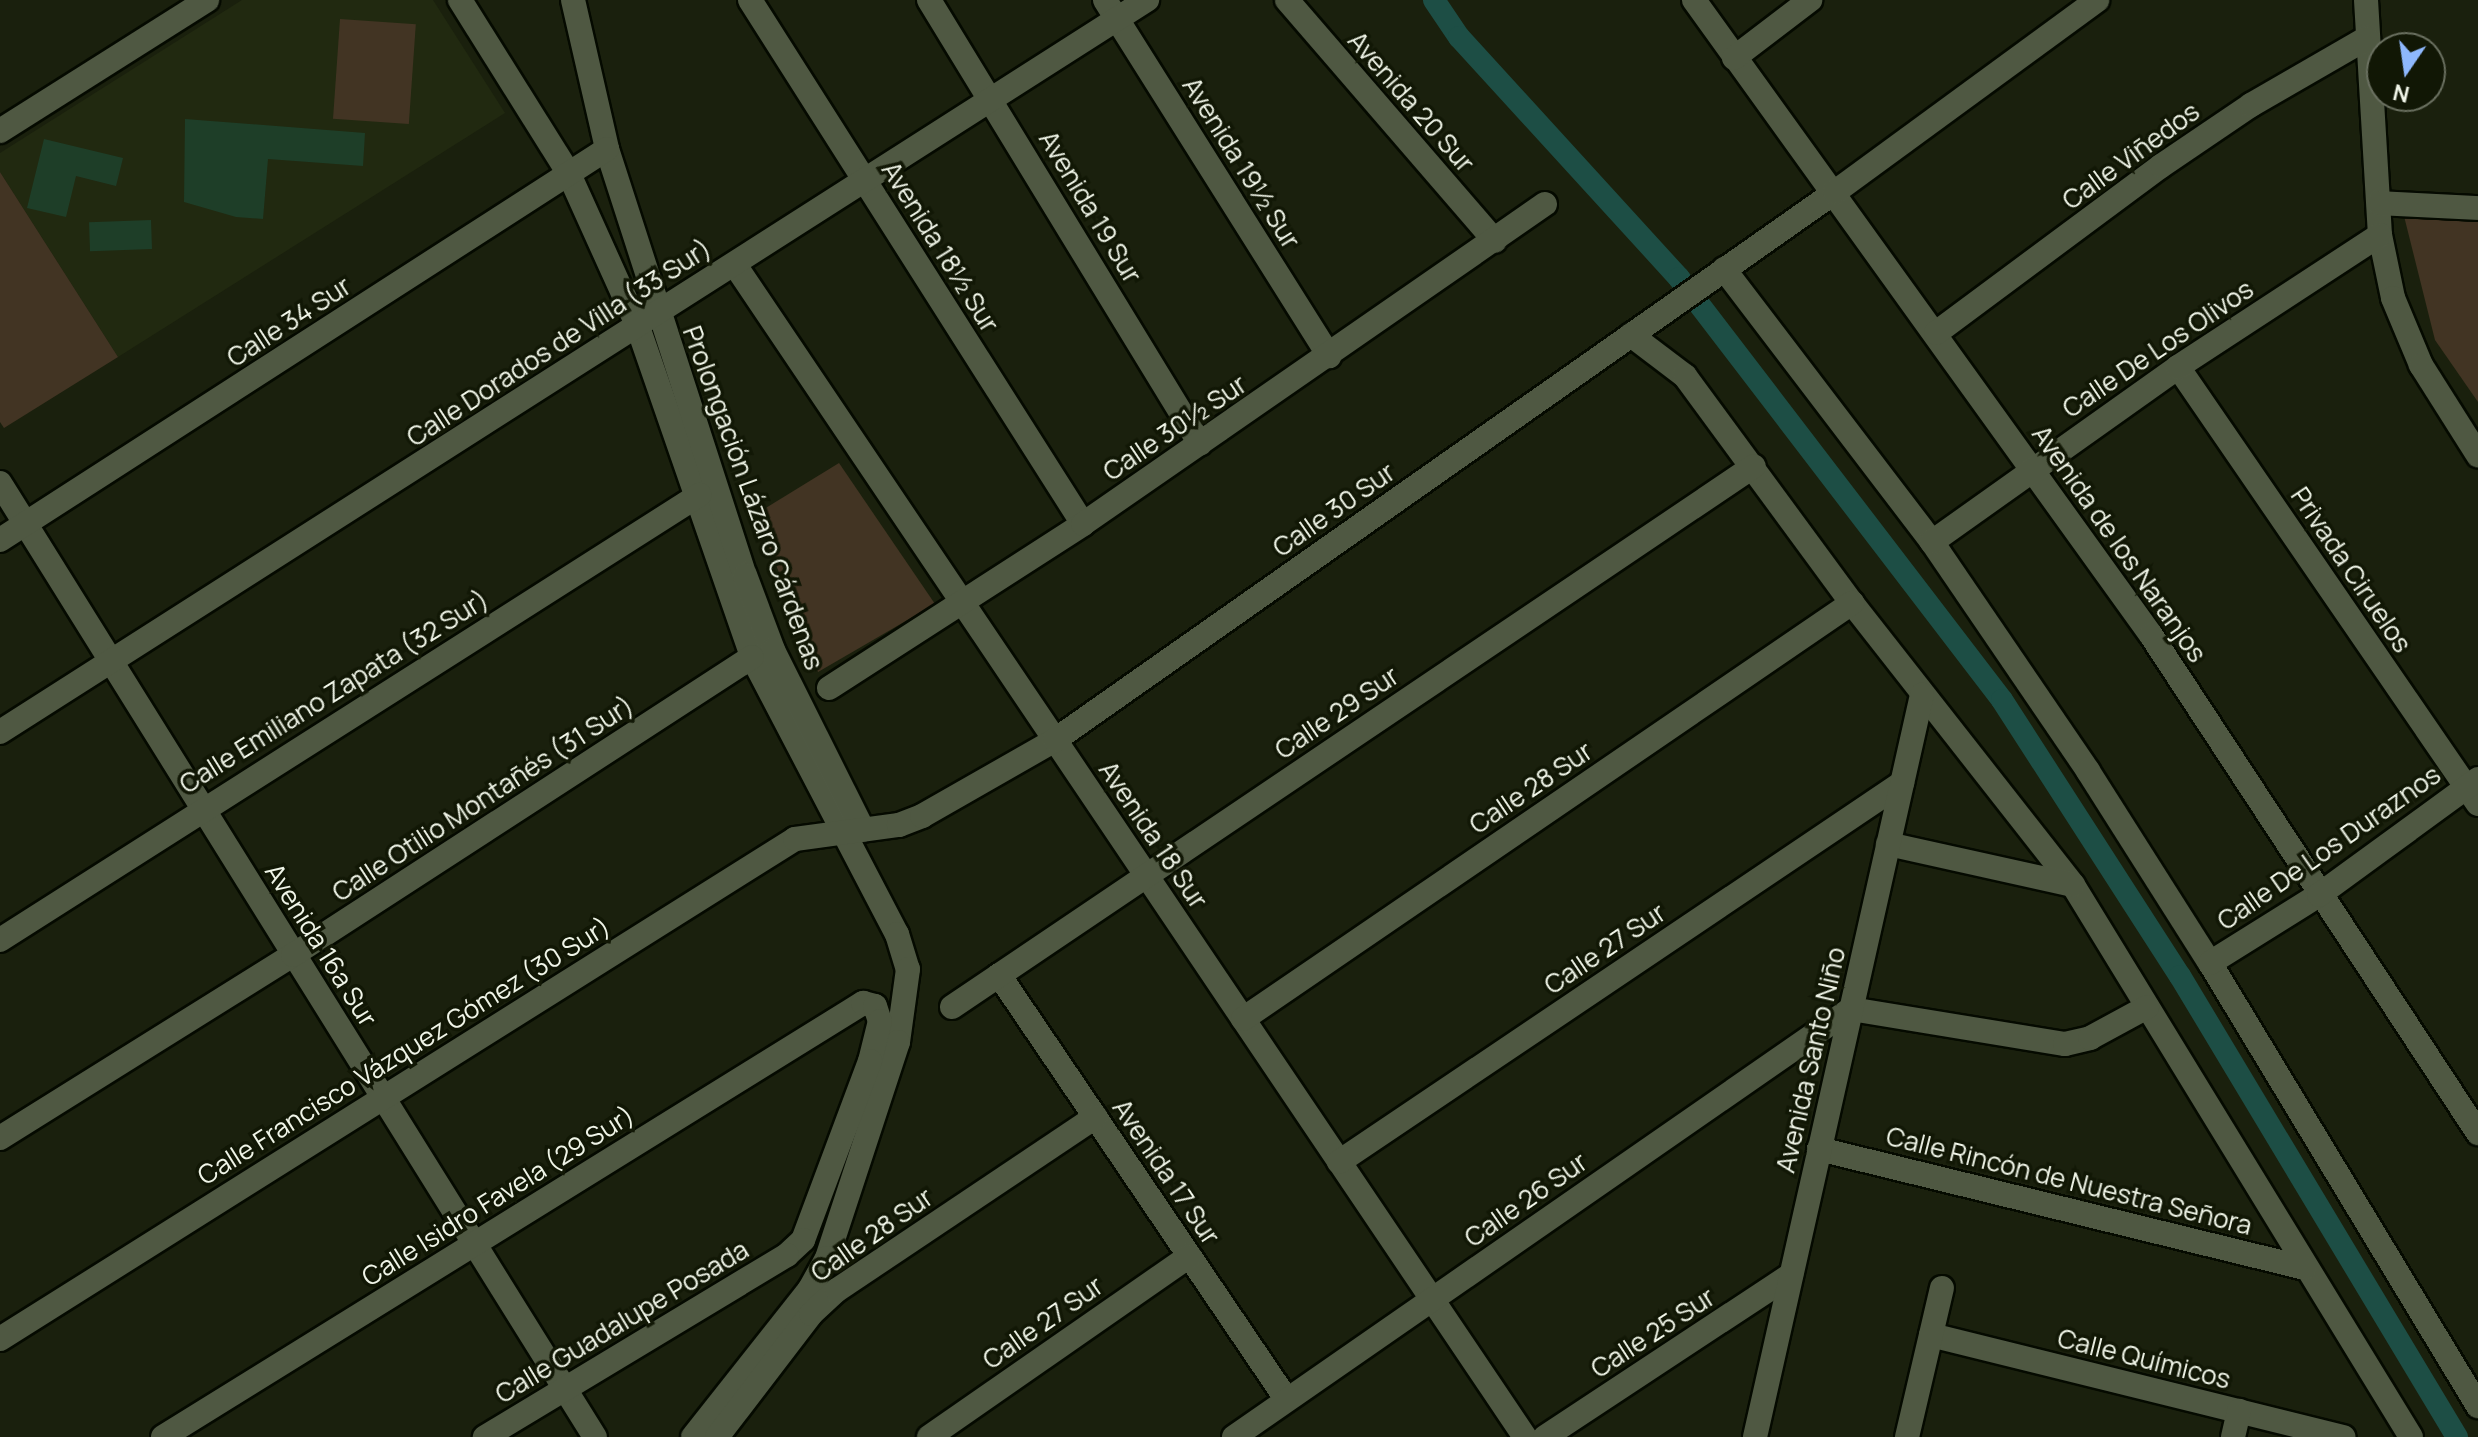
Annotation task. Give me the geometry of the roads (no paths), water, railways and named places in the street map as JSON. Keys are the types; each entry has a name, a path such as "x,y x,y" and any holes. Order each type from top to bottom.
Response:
{"street":[{"path":"0,131 207,0"},
{"path":"460,0 569,174 648,320"},
{"path":"573,0 648,320"},
{"name":"Avenida 18½ Sur","path":"750,0 1083,524"},
{"name":"Avenida 19 Sur","path":"929,0 993,100 1200,444"},
{"name":"Calle Dorados de Villa (33 Sur)","path":"0,732 993,100 1112,10 1147,0"},
{"name":"Avenida 20 Sur","path":"1287,0 1495,241"},
{"name":"Avenida de los Naranjos","path":"1694,0 2151,635 2478,1133"},
{"path":"1734,58 1810,0"},
{"name":"Calle 30 Sur","path":"854,831 922,816 1055,740 1835,192 2097,0"},
{"path":"2366,0 2367,32"},
{"name":"Avenida 19½ Sur","path":"1112,10 1329,356"},
{"name":"Calle Viñedos","path":"1936,333 2161,166 2251,105 2366,39"},
{"path":"2372,112 2380,235 2403,329 2478,455"},
{"name":"Calle 34 Sur","path":"0,540 607,149"},
{"path":"2379,203 2478,208"},
{"name":"Calle 30½ Sur","path":"829,688 1083,524 1545,204"},
{"name":"Calle De Los Olivos","path":"1932,542 2178,367 2380,235"},
{"name":"Avenida 18 Sur","path":"735,265 1525,1437"},
{"path":"1716,275 1932,542 2210,963 2478,1406"},
{"name":"Prolongación Lázaro Cárdenas","path":"648,320 699,495 752,657 854,831"},
{"name":"Prolongación Lázaro Cárdenas","path":"648,320 773,650 854,831 897,934 908,969 898,1042 827,1258 809,1290 693,1437"},
{"path":"1631,335 1685,376 1922,695 2073,885 2411,1437"},
{"name":"Privada Ciruelos","path":"2178,367 2474,790"},
{"name":"Calle 29 Sur","path":"952,1007 1754,466"},
{"name":"Avenida 16a Sur","path":"0,483 595,1437"},
{"name":"Calle Emiliano Zapata (32 Sur)","path":"0,940 699,495"},
{"name":"Calle 28 Sur","path":"1243,1019 1852,603"},
{"name":"Calle Otilio Montañés (31 Sur)","path":"0,1138 293,955 752,657"},
{"name":"Avenida Santo Niño","path":"1755,1437 1922,695"},
{"name":"Calle 27 Sur","path":"1339,1162 1902,783"},
{"name":"Calle De Los Duraznos","path":"2210,963 2319,895 2474,790"},
{"name":"Calle Francisco Vázquez Gómez (30 Sur)","path":"0,1339 795,839 854,831"},
{"path":"1888,844 2073,885"},
{"name":"Avenida 17 Sur","path":"999,975 1287,1400"},
{"name":"Calle Isidro Favela (29 Sur)","path":"163,1437 863,1003 875,1006 880,1021 870,1061 814,1222 787,1255"},
{"path":"1851,1009 2065,1044 2090,1038 2147,1007"},
{"name":"Calle 26 Sur","path":"1234,1437 1851,1009"},
{"name":"Calle 28 Sur","path":"717,1437 811,1314 837,1290 1095,1117"},
{"name":"Calle Rincón de Nuestra Señora","path":"1819,1149 2305,1268"},
{"name":"Calle Guadalupe Posada","path":"485,1437 563,1387 787,1255"},
{"name":"Calle 27 Sur","path":"929,1437 1189,1256"},
{"name":"Calle 25 Sur","path":"1545,1437 1791,1275"},
{"path":"1907,1437 1942,1288"},
{"name":"Calle Químicos","path":"1931,1335 2344,1437"},
{"path":"2233,1437 2239,1411"}],"waterway":[{"path":"1434,0 1459,37 1679,278 2002,700 2180,976 2457,1437"}]}
